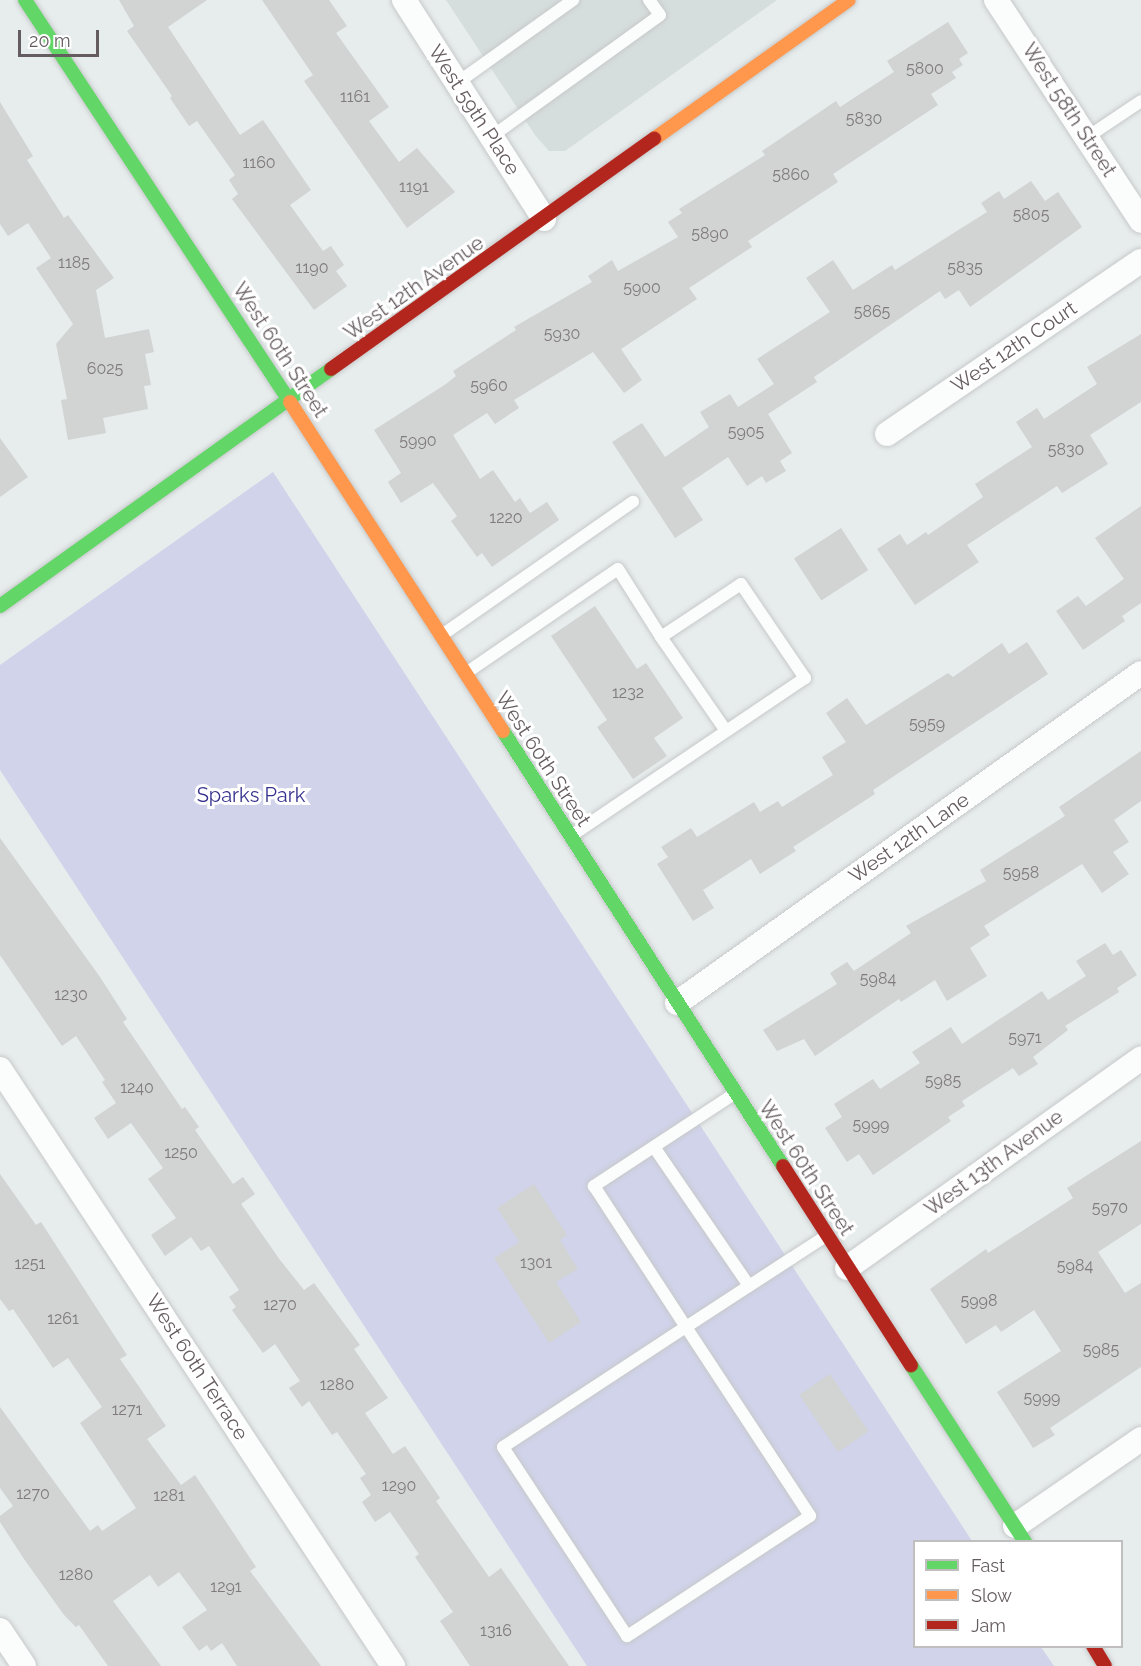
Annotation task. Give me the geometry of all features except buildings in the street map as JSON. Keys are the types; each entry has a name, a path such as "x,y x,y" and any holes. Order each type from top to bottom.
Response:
{"street":[{"name":"West 60th Street","path":"25,0 289,400 1020,1534"},
{"name":"West 59th Place","path":"404,0 544,219"},
{"name":"West 12th Avenue","path":"0,606 849,0"},
{"name":"West 58th Street","path":"996,0 1141,220"},
{"name":"West 12th Court","path":"887,434 1141,261"},
{"name":"West 12th Lane","path":"676,1003 1141,673"},
{"name":"West 13th Avenue","path":"847,1268 1141,1058"},
{"name":"West 60th Terrace","path":"0,1069 393,1666"},
{"path":"1020,1534 1141,1438"},
{"path":"0,1630 24,1666"},
{"path":"1094,1648 1105,1666"}],"lane":[{"path":"457,83 573,0"},
{"path":"491,137 660,15 649,0"},
{"path":"1086,138 1141,101"},
{"path":"441,636 633,501"},
{"path":"465,674 618,569 661,637 726,731"},
{"path":"570,837 805,678 741,584 661,637"},
{"path":"735,1094 594,1186 686,1327 810,1516 627,1636 503,1447 686,1327 826,1236"},
{"path":"654,1147 749,1286"}],"shaded area":[{"path":"446,0 777,0 565,151 549,151 535,135"}],"green space":[{"name":"Sparks Park","path":"273,472 971,1540 913,1540 913,1648 1042,1648 1054,1666 587,1666 0,770 0,665"}],"traffic: fast":[{"path":"25,0 290,402"},
{"path":"0,606 331,369"},
{"path":"503,731 783,1166"},
{"path":"911,1365 1024,1540"}],"traffic: slow":[{"path":"654,139 849,0"},
{"path":"290,402 503,731"}],"traffic: jam":[{"path":"331,369 654,139"},
{"path":"783,1166 911,1365"},
{"path":"1094,1648 1105,1666"}]}
